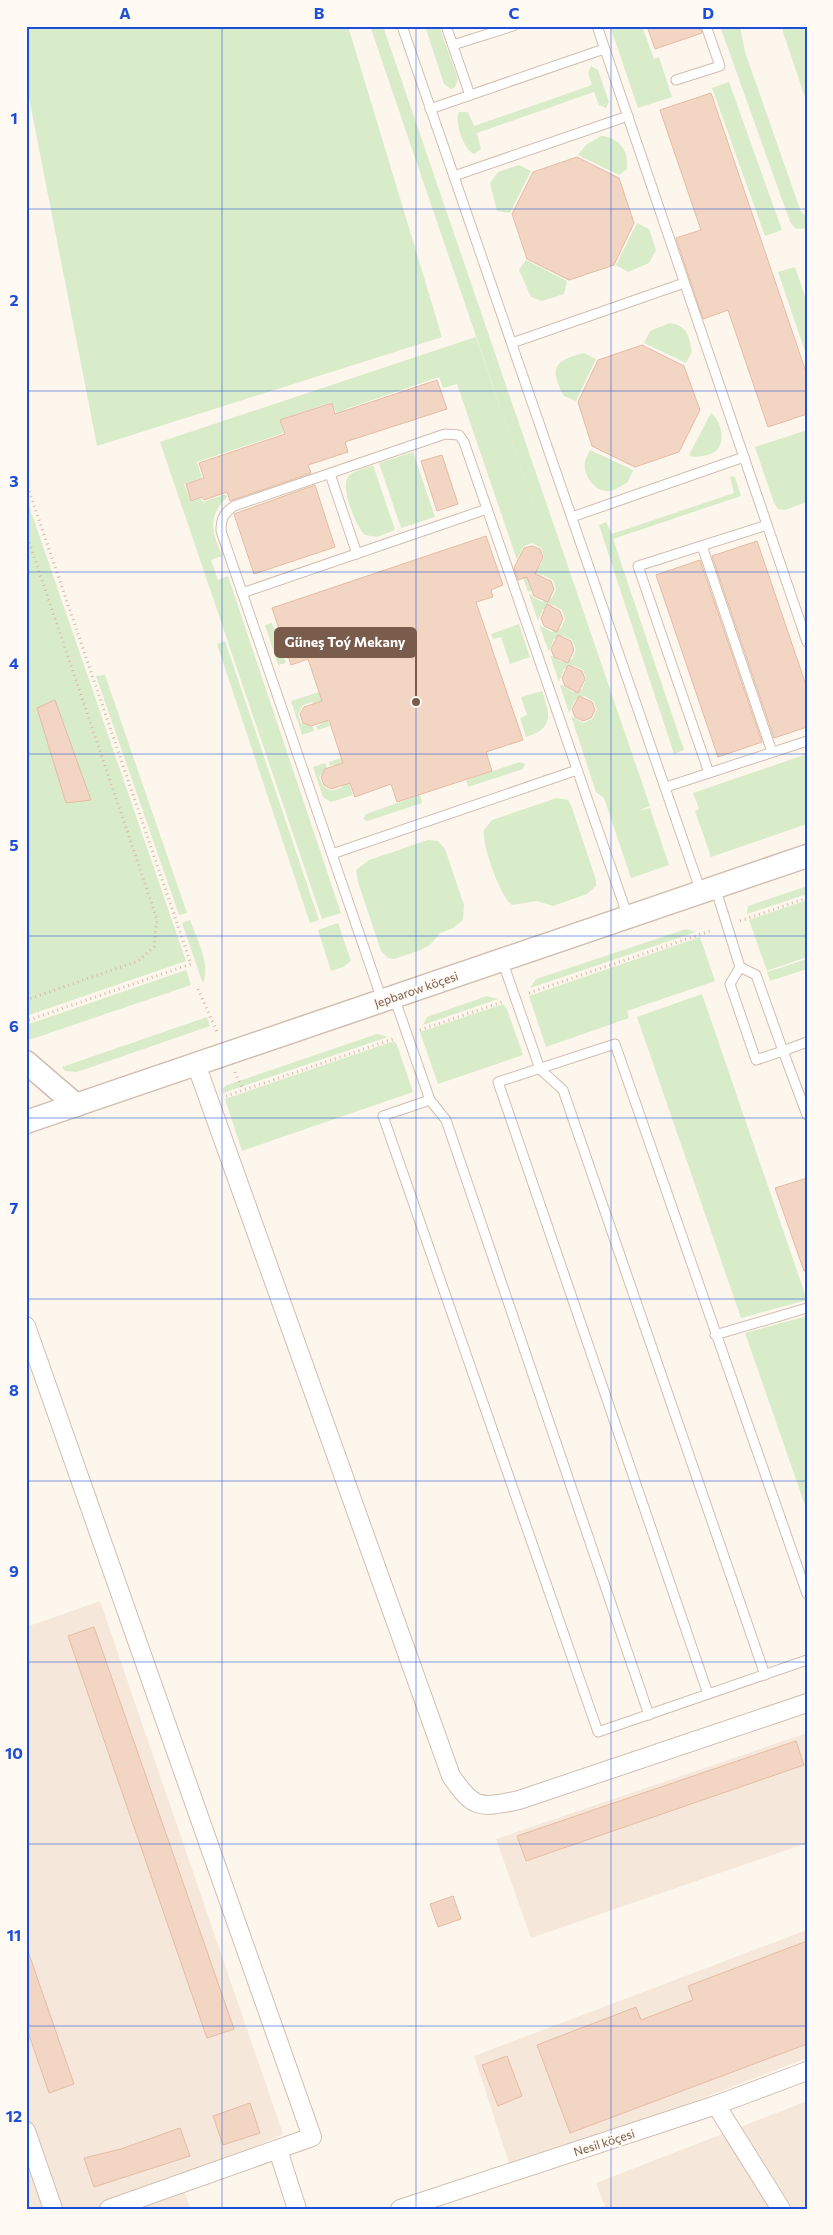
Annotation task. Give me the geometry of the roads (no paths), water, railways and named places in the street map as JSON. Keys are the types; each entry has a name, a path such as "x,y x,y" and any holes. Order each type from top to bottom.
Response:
{"street":[{"name":"Jepbarow köçesi","path":"26,1122 807,856"},
{"path":"26,1062 76,1105"},
{"path":"196,1064 451,1776 465,1796 480,1804 495,1805 519,1800 807,1702"},
{"path":"26,1326 312,2137 108,2209"},
{"name":"Nesil köçesi","path":"400,2209 716,2105 807,2071"},
{"path":"716,2105 781,2209"},
{"path":"26,2131 53,2209"},
{"path":"278,2150 297,2209"}],"lane":[{"path":"402,26 666,787 740,967 756,975 807,1115"},
{"path":"446,26 470,95"},
{"path":"453,45 513,26"},
{"path":"597,26 807,642"},
{"path":"676,80 720,66 706,26"},
{"path":"430,109 604,49"},
{"path":"454,176 628,116"},
{"path":"512,343 684,283"},
{"path":"628,917 464,442 459,435 453,433 234,506 225,512 221,520 221,531 332,854 430,1100 446,1120 649,1715"},
{"path":"572,517 744,457"},
{"path":"330,474 357,554"},
{"path":"242,593 487,509"},
{"path":"709,773 638,566 767,524"},
{"path":"702,546 772,752"},
{"path":"666,787 807,741"},
{"path":"332,854 577,770"},
{"path":"502,960 540,1069 564,1090 765,1675"},
{"path":"740,967 730,984 756,1060 807,1042"},
{"path":"708,1694 498,1082 615,1044 807,1594"},
{"path":"430,1100 383,1116 598,1732 807,1660"},
{"path":"715,1335 807,1308"}],"place":[{"name":"Güneş Toý Mekany","path":"416,702"}]}
